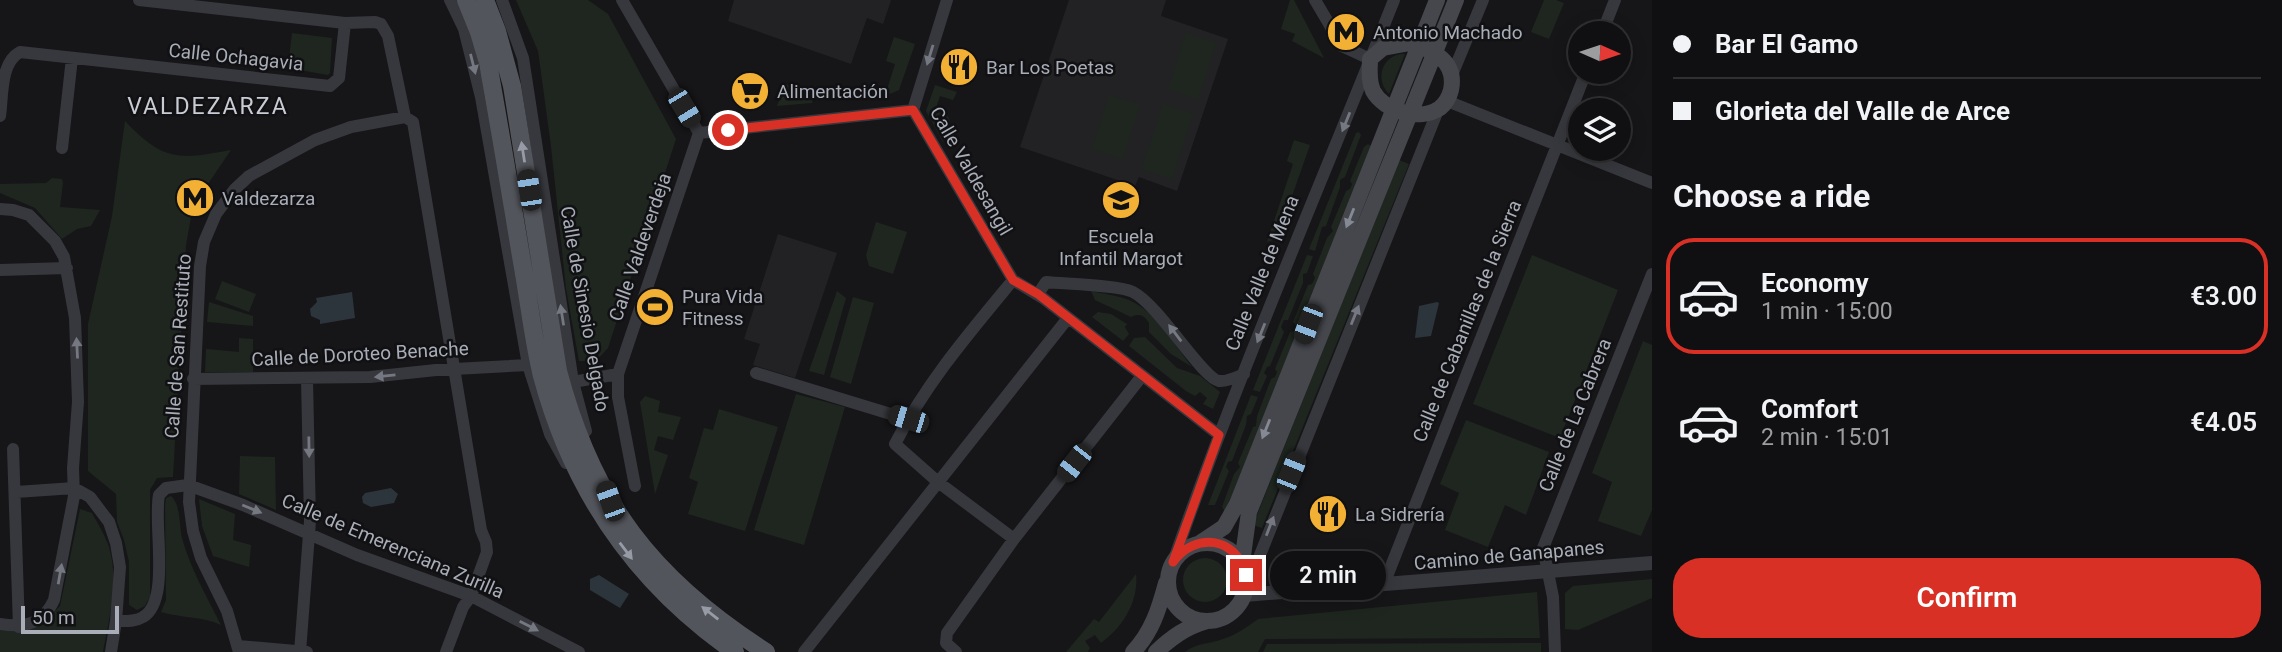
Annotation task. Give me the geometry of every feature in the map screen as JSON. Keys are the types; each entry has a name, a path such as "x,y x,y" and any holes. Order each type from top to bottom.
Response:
{"main road":[{"path":"466,0 488,64 542,375 558,429 588,495 623,547 664,595 700,627 735,652"},
{"name":"Calle de Sinesio Delgado","path":"485,0 497,31 512,86 558,371 587,459 632,535 674,583 714,617 766,652"},
{"path":"1156,652 1190,626 1230,614 1245,592 1246,575 1242,563 1249,512 1411,114 1437,0"},
{"path":"1133,652 1145,639 1153,624 1170,570 1185,549 1213,537 1224,527 1237,504 1394,109 1456,0"},
{"path":"1410,43 1427,49 1445,60 1452,75 1443,105 1424,114 1411,114 1394,109 1373,92 1369,79 1370,59 1383,48 1410,43"},
{"path":"1200,543 1225,546 1242,563"},
{"path":"1170,570 1172,600 1179,610 1195,620 1208,621"}],"street":[{"path":"139,0 345,23 375,22 386,29 405,117 413,122 453,369 481,530 486,542 486,552 471,596 463,607 446,652"},
{"path":"450,0 464,29 481,97 528,365 550,434 588,495"},
{"name":"Calle de Sinesio Delgado","path":"502,0 523,58 573,382 581,418 610,501"},
{"path":"622,0 699,133"},
{"path":"913,110 947,0"},
{"path":"1315,0 1342,46 1370,59"},
{"name":"Calle Valle de Mena","path":"1170,570 1219,435 1394,0"},
{"path":"1452,75 1483,0"},
{"path":"1607,21 1615,0"},
{"name":"Calle Ochagavia","path":"0,116 7,65 12,56 20,52 330,86 339,78 345,23"},
{"path":"62,148 72,58"},
{"name":"Calle de Cabanillas de la Sierra","path":"1384,584 1581,84"},
{"path":"1245,592 1443,105 1652,183"},
{"name":"Calle Valdesangil","path":"699,133 913,110 1013,280"},
{"name":"Calle de San Restituto","path":"238,649 227,611 201,558 193,531 188,485 202,252 211,223 226,198 257,171 315,140 351,127 405,117"},
{"name":"Calle Valdeverdeja","path":"635,486 618,397 618,374 699,133"},
{"path":"0,209 20,211 37,222 60,248 67,268 75,318 78,374 74,488 54,600 46,615 33,624 19,627 0,624"},
{"path":"0,270 67,268"},
{"name":"Calle de La Cabrera","path":"1555,652 1553,597 1543,548 1652,274"},
{"path":"1014,539 938,482 895,444 908,419 946,362 1013,280 1038,294 1219,435"},
{"path":"1038,294 1046,282 1130,290 1160,315 1209,376 1222,381 1244,374"},
{"path":"804,652 1068,318"},
{"name":"Calle de Doroteo Benache","path":"193,379 370,377 528,365"},
{"path":"756,373 908,419"},
{"path":"573,382 618,374"},
{"path":"956,652 946,643 947,633 1014,539 1142,376"},
{"path":"238,649 303,651 310,534 307,379"},
{"path":"13,449 19,627"},
{"path":"116,621 138,620 155,604 158,586 159,495 166,488 188,485"},
{"name":"Calle de Emerenciana Zurilla","path":"188,485 260,512 357,555 471,596 579,652"},
{"path":"16,492 74,488 90,497 105,516 117,542 120,575 111,650"},
{"name":"Camino de Ganapanes","path":"1245,592 1652,563"}],"shaded area":[{"path":"516,0 588,0 608,14 676,139 608,348 596,361 579,361 566,289 538,51"},
{"path":"734,0 891,0 883,24 867,18 851,64 728,21"},
{"path":"1069,0 1166,0 1161,16 1228,39 1177,191 1139,177 1135,186 1020,147"},
{"path":"1290,0 1294,0 1324,58 1292,41 1295,34 1281,29"},
{"path":"1544,0 1564,3 1549,39 1531,32"},
{"path":"292,33 332,38 328,75 288,68"},
{"path":"1186,33 1216,43 1198,99 1168,89"},
{"path":"894,37 915,44 899,90 885,96 895,64 886,61"},
{"path":"1405,54 1389,94 1382,82 1382,70 1388,60"},
{"path":"785,84 815,92 812,103 777,106"},
{"path":"935,85 957,92 953,100 940,96 935,111 948,116 950,121 943,142 926,111"},
{"path":"1109,95 1140,105 1123,159 1092,149"},
{"path":"1163,104 1193,114 1172,179 1141,169"},
{"path":"125,121 150,144 172,154 184,156 231,150 193,206 186,245 173,477 157,478 150,490 150,597 145,606 137,610 129,605 129,562 117,522 116,494 88,471 88,324 112,216"},
{"path":"1356,133 1361,135 1345,177 1340,180 1326,226 1322,227 1315,251 1309,249"},
{"path":"1294,140 1310,145 1277,239 1267,242 1293,164 1287,161"},
{"path":"1368,144 1373,147 1230,506 1225,512 1222,507 1234,474 1240,467 1238,463 1253,427 1256,426 1257,416 1271,379 1277,372 1275,369 1290,332 1294,331 1296,326 1293,322 1308,285 1312,284 1315,278 1313,274 1327,238 1333,231 1331,227 1346,191 1350,189 1350,181 1364,147"},
{"path":"1399,160 1409,164 1262,528 1253,525"},
{"path":"52,178 62,179 60,207 100,210 91,226 77,229 62,239 35,208 0,193 0,184 46,183"},
{"path":"876,222 907,232 893,274 869,266 866,255"},
{"path":"778,234 837,253 795,378 753,365 760,344 744,339"},
{"path":"1307,255 1313,256 1307,273 1303,274 1303,283 1288,320 1284,320 1281,327 1284,332 1270,366 1264,373 1267,376 1260,392 1253,390"},
{"path":"1532,255 1618,290 1560,438 1473,404"},
{"path":"222,281 256,294 249,312 215,299"},
{"path":"837,291 846,298 824,375 809,371"},
{"path":"1091,291 1124,298 1139,305 1164,329 1192,367 1171,354 1149,332 1149,323 1143,317 1131,317 1095,300"},
{"path":"352,292 355,318 320,324 320,320 311,316 310,309 317,302 316,298"},
{"path":"853,297 874,303 851,384 830,377"},
{"path":"209,302 253,316 253,326 207,322"},
{"path":"1439,303 1431,336 1415,338 1419,306"},
{"path":"1098,312 1111,314 1127,324 1125,327 1129,334 1123,341 1092,317"},
{"path":"1145,337 1177,368 1200,376 1220,392 1213,409 1203,404 1207,398 1200,392 1195,396 1186,391 1129,346 1134,338"},
{"path":"239,338 253,339 253,372 205,372 206,349 239,352"},
{"path":"1643,341 1652,345 1652,510 1641,536 1598,521 1612,482 1592,473"},
{"path":"796,394 845,407 804,545 754,530"},
{"path":"1251,395 1258,397 1251,414 1247,416 1232,461 1228,462 1226,467 1229,471 1215,505 1208,505"},
{"path":"645,396 660,401 658,412 681,417 673,440 658,436 654,450 668,455 655,494 640,402"},
{"path":"719,409 778,427 745,531 688,514 698,482 689,478 704,428 713,430"},
{"path":"1466,420 1549,452 1526,515 1505,505 1488,547 1445,530 1459,493 1440,484"},
{"path":"240,456 275,457 276,510 239,494"},
{"path":"391,488 398,494 394,503 371,507 363,503 362,497 365,493"},
{"path":"171,496 178,510 182,538 190,560 221,625 161,612 166,600 165,504 166,498"},
{"path":"199,499 235,514 233,540 251,545 249,567 213,556 202,526"},
{"path":"80,509 92,513 112,560 112,600 103,652 0,652 0,628 42,624 60,606"},
{"path":"1205,558 1214,559 1221,564 1226,571 1226,589 1221,596 1214,601 1205,602 1196,601 1189,596 1184,589 1183,580 1184,571 1189,564 1196,559"},
{"path":"1136,574 1135,594 1128,613 1109,637 1101,643 1095,635 1085,641 1090,648 1088,652 1066,652 1094,619 1099,622"},
{"path":"599,575 629,594 620,608 590,590 590,579"},
{"path":"1652,579 1652,598 1578,630 1565,629 1565,593 1573,586"},
{"path":"1537,592 1540,638 1265,639 1258,652 1185,652 1198,645 1232,635 1258,619"},
{"path":"1541,643 1541,652 1263,652 1267,644"}],"place":[{"name":"Antonio Machado","path":"1346,32"},
{"name":"Bar Los Poetas","path":"959,67"},
{"name":"Alimentación","path":"750,91"},
{"name":"Valdezarza","path":"195,198"},
{"name":"Escuela Infantil Margot","path":"1121,200"},
{"name":"Pura Vida Fitness","path":"655,307"},
{"name":"La Sidrería","path":"1328,514"}],"district":[{"name":"VALDEZARZA","path":"208,106"}],"route":[{"path":"728,130 913,110 1013,280 1038,294 1219,435 1173,562 1179,554 1194,544 1217,543 1237,556 1246,575"}]}
